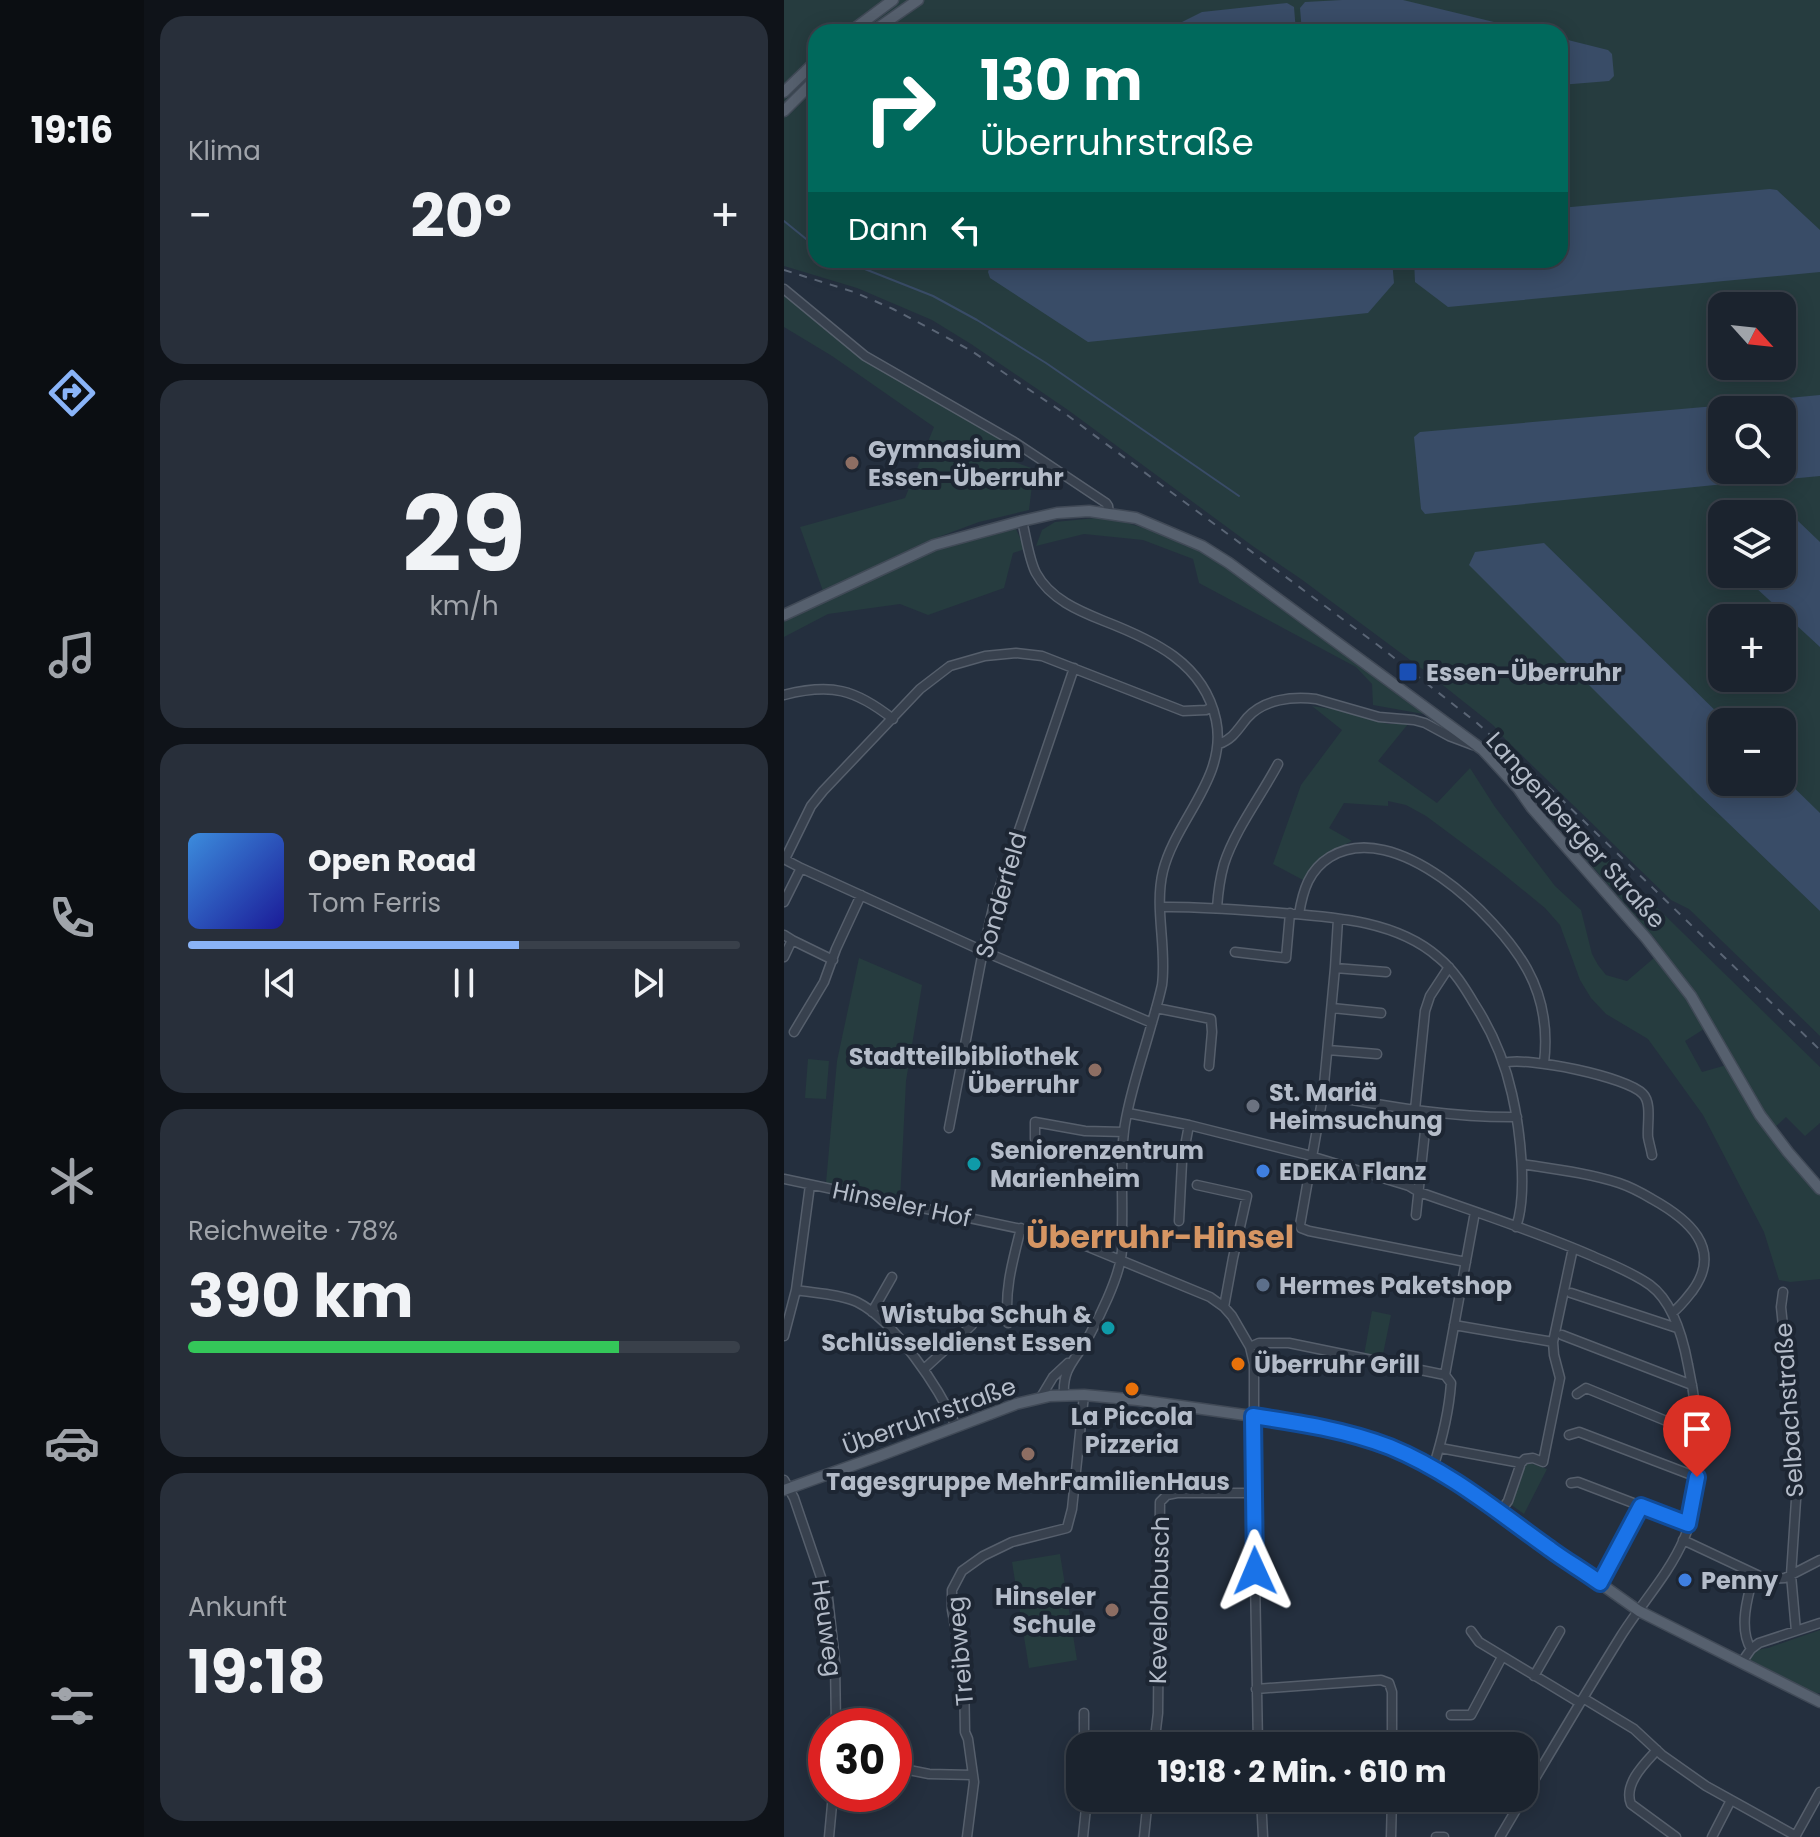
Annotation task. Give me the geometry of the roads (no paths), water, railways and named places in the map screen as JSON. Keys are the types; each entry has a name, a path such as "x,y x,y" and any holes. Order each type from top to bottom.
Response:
{"main road":[{"path":"861,24 893,0"},
{"path":"884,24 918,0"},
{"path":"784,92 808,69"},
{"path":"784,111 808,87"},
{"name":"Langenberger Straße","path":"784,615 934,545 1057,513 1089,511 1136,518 1215,553 1483,750 1646,938 1691,996 1760,1115 1820,1189"},
{"name":"Überruhrstraße","path":"785,1486 1041,1397 1084,1395 1324,1426 1388,1447 1433,1468 1639,1611 1820,1702"}],"street":[{"path":"784,289 865,356 1016,443 1106,503 1109,513"},
{"path":"1022,521 1036,573 1050,591 1069,605 1155,643 1178,659 1196,678 1209,697 1219,744 1200,798 1168,852 1161,882 1162,983 1124,1132 1121,1259 1088,1340 1064,1377 1064,1395"},
{"path":"1152,1023 983,951 785,859 811,806 823,791 920,689 950,666 985,656 1016,653 1042,656 1183,711 1212,707"},
{"name":"Sonderfeld","path":"949,1128 994,904 1074,668"},
{"path":"784,695 817,688 852,693 875,704 893,719"},
{"path":"1219,744 1235,734 1254,711 1267,704 1285,699 1316,699 1367,714 1425,723 1483,750"},
{"path":"1217,908 1224,864 1278,764"},
{"path":"1235,952 1286,958 1294,913 1309,876 1342,850 1362,847 1383,850 1411,860 1442,879 1477,908 1527,969 1545,1018 1544,1063"},
{"path":"784,902 801,868"},
{"path":"794,1032 824,982 861,895"},
{"path":"1161,907 1294,913 1388,929 1423,946 1449,967 1488,1025 1504,1063 1517,1117 1522,1164 1516,1227"},
{"path":"1338,919 1323,1095 1300,1216 1301,1228 1466,1262"},
{"path":"784,957 788,938 833,960"},
{"path":"1415,1110 1425,1011 1430,996 1449,967"},
{"path":"1335,968 1386,972"},
{"path":"1156,1008 1211,1019 1209,1066"},
{"path":"1332,1008 1381,1013"},
{"path":"1328,1050 1377,1054"},
{"path":"1504,1063 1513,1060 1544,1063 1592,1073 1642,1092 1647,1100 1648,1138 1652,1155"},
{"path":"1323,1095 1427,1112 1517,1117"},
{"path":"1416,1215 1427,1112"},
{"path":"1128,1113 1311,1156 1409,1186 1615,1266 1648,1284 1672,1313 1687,1358 1698,1434 1697,1477 1688,1524 1683,1540 1648,1600 1626,1628 1538,1775"},
{"path":"1035,1139 1035,1122 1085,1131 1124,1132"},
{"path":"1179,1221 1182,1162 1189,1125"},
{"path":"1522,1164 1622,1183 1662,1204 1689,1226 1702,1243 1704,1269 1695,1287 1672,1313"},
{"name":"Hinseler Hof","path":"784,1179 1069,1239 1210,1297 1224,1307"},
{"path":"784,1336 796,1290 810,1185"},
{"path":"1197,1185 1247,1196 1224,1307 1250,1347 1255,1377 1258,1732"},
{"path":"1445,1375 1475,1212"},
{"path":"1008,1323 1006,1301 1009,1275 1021,1228"},
{"path":"1500,1512 1508,1501 1521,1463 1533,1458 1543,1462 1560,1378 1553,1342 1573,1248"},
{"path":"872,1312 892,1277"},
{"path":"796,1290 855,1301 872,1312 924,1369 956,1426"},
{"name":"Selbachstraße","path":"1783,1292 1782,1321 1798,1470 1791,1575 1796,1631"},
{"path":"1571,1293 1677,1328"},
{"path":"924,1369 972,1325"},
{"path":"1454,1325 1553,1342"},
{"path":"1562,1335 1692,1385"},
{"path":"1250,1347 1259,1343 1289,1343 1445,1375 1451,1383 1450,1402 1433,1468"},
{"path":"1041,1397 1053,1377 1072,1361"},
{"path":"1577,1394 1586,1388 1698,1434"},
{"name":"Treibweg","path":"967,1837 973,1794 972,1775 965,1732 964,1674 952,1610 952,1590 962,1571 983,1556 1012,1542 1067,1528 1072,1509 1084,1395"},
{"path":"1569,1435 1579,1432 1697,1477"},
{"path":"1440,1448 1521,1463"},
{"path":"1571,1483 1578,1482 1688,1524"},
{"name":"Heuweg","path":"785,1486 794,1498 828,1598 835,1661 836,1708"},
{"name":"Kevelohbusch","path":"1156,1732 1160,1502 1167,1495 1177,1493 1254,1493"},
{"path":"1600,1583 1641,1506"},
{"path":"1683,1540 1772,1580 1791,1575 1820,1560"},
{"path":"1751,1649 1746,1636 1746,1604 1757,1575"},
{"path":"1742,1662 1759,1643 1820,1623"},
{"path":"1471,1631 1479,1642 1502,1657 1624,1722 1685,1772 1796,1836 1820,1792"},
{"path":"1534,1676 1560,1631"},
{"path":"1451,1715 1471,1715 1502,1657"},
{"path":"1256,1689 1381,1680 1389,1683 1392,1692 1392,1732"},
{"path":"1084,1713 1084,1732"},
{"path":"1657,1750 1632,1783 1628,1797 1631,1804 1676,1837"},
{"path":"912,1771 972,1775"},
{"path":"1712,1837 1731,1800"},
{"path":"829,1837 831,1812"},
{"path":"1083,1837 1086,1812"},
{"path":"1144,1837 1147,1812"},
{"path":"1262,1812 1263,1837"},
{"path":"1391,1837 1392,1812"},
{"path":"1500,1837 1515,1812"},
{"path":"1436,1837 1444,1837"}],"water":[{"path":"1403,0 1502,24 1301,24 1300,8 1305,2"},
{"path":"1287,3 1294,7 1295,24 1178,24 1202,12"},
{"path":"1568,40 1608,50 1612,54 1614,76 1609,81 1568,84"},
{"path":"1777,190 1820,230 1820,272 1448,307 1415,282 1414,268 1568,268 1568,207"},
{"path":"989,268 1393,268 1394,283 1368,313 1088,342 990,278"},
{"path":"1820,395 1820,476 1796,478 1796,397"},
{"path":"1708,407 1708,484 1725,484 1425,514 1421,509 1414,437 1420,432"},
{"path":"1796,520 1820,542 1820,647 1796,625 1796,604 1773,604 1756,588 1796,588"},
{"path":"1544,543 1713,708 1708,708 1708,796 1796,796 1796,790 1820,813 1820,911 1469,565 1475,552"}],"waterway":[{"path":"784,221 808,240"},
{"path":"862,268 933,296 977,320 1046,363 1239,496"}],"railway":[{"path":"784,270 854,292 970,350 1067,415 1379,646 1477,723 1557,795 1820,1050"}],"place":[{"name":"Gymnasium Essen-Überruhr","path":"852,463"},
{"name":"Essen-Überruhr","path":"1408,672"},
{"name":"Stadtteilbibliothek Überruhr","path":"1095,1070"},
{"name":"St. Mariä Heimsuchung","path":"1253,1106"},
{"name":"Seniorenzentrum Marienheim","path":"974,1164"},
{"name":"EDEKA Flanz","path":"1263,1171"},
{"name":"Hermes Paketshop","path":"1263,1285"},
{"name":"Wistuba Schuh & Schlüsseldienst Essen","path":"1108,1328"},
{"name":"Überruhr Grill","path":"1238,1364"},
{"name":"La Piccola Pizzeria","path":"1132,1389"},
{"name":"Tagesgruppe MehrFamilienHaus","path":"1028,1454"},
{"name":"Penny","path":"1685,1580"},
{"name":"Hinseler Schule","path":"1112,1610"}],"district":[{"name":"Überruhr-Hinsel","path":"1160,1236"}]}
